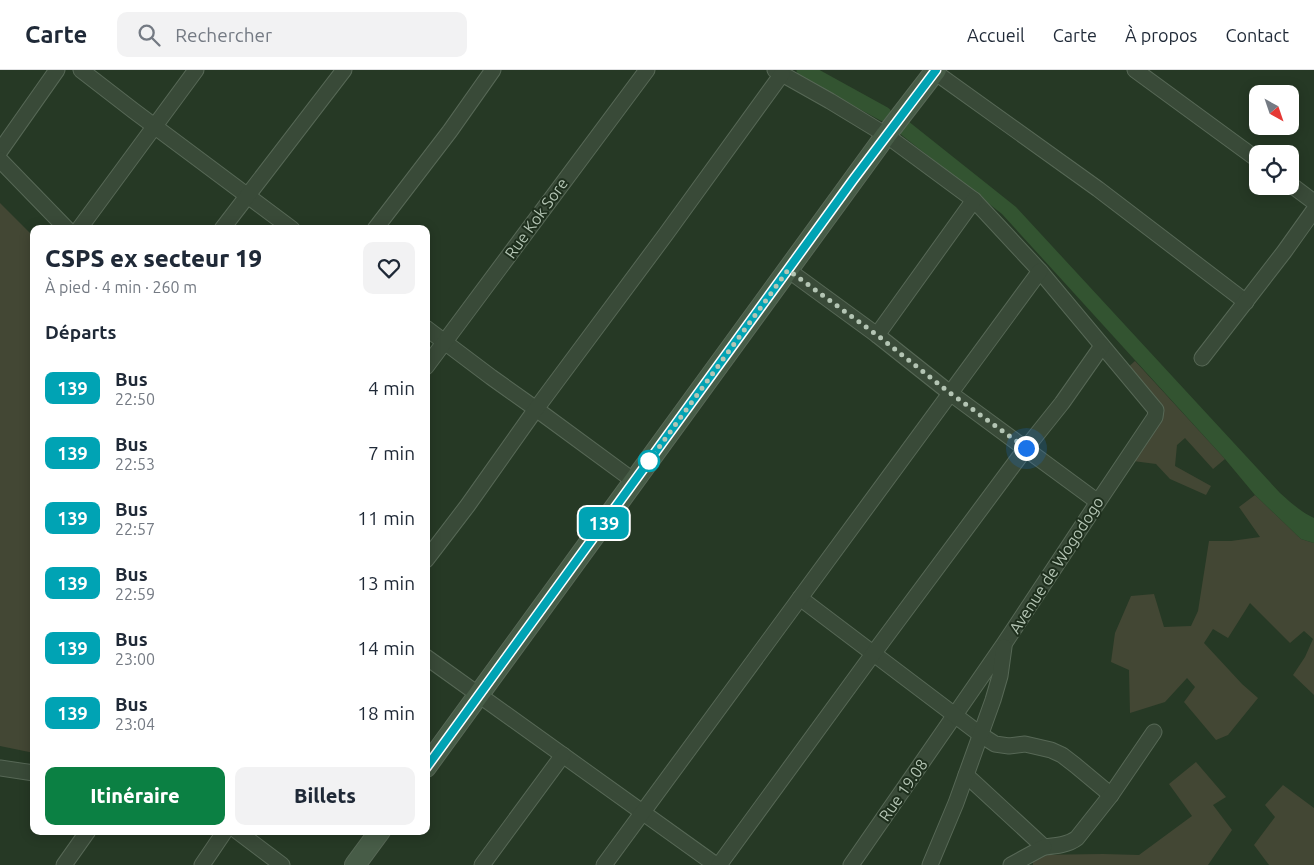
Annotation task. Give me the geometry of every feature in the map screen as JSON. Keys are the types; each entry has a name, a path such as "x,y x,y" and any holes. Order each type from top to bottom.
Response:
{"street":[{"path":"0,151 57,70"},
{"path":"80,70 287,225"},
{"path":"82,225 196,70"},
{"path":"225,225 344,70"},
{"path":"378,225 450,131 493,70"},
{"name":"Rue Kok Sore","path":"430,362 647,70"},
{"path":"1135,70 1249,153"},
{"path":"430,762 934,71 1098,189 1246,302"},
{"path":"430,555 666,234 779,72 886,136 974,200 1040,271 1102,346 1062,404 1026,448 717,865 430,660"},
{"path":"0,160 63,225"},
{"path":"1299,191 1314,202"},
{"path":"877,335 974,200"},
{"path":"1202,358 1314,210"},
{"path":"788,270 1098,502"},
{"path":"604,865 1040,271"},
{"path":"430,331 490,378 536,409 634,481"},
{"name":"Avenue de Wogodogo","path":"954,716 1155,417 1156,410 1102,346"},
{"path":"800,598 981,736 995,744 1009,746 1025,744 1052,750 1062,755 1111,795"},
{"path":"930,865 981,736 1000,676 1004,644"},
{"name":"Rue 19.08","path":"851,865 954,716"},
{"path":"1011,865 1044,847 1072,842 1077,838 1111,795 1154,732"},
{"path":"482,865 563,755"},
{"path":"0,768 30,772"},
{"path":"966,775 1044,847"},
{"path":"64,865 85,835"},
{"path":"202,865 222,835"},
{"path":"242,835 282,865"},
{"path":"355,865 377,835"}],"shaded area":[{"path":"908,121 1016,207 1280,493 1300,510 1314,518 1314,543 1301,539 1255,495 1225,459 1002,214 899,133"},
{"path":"0,203 30,233 30,752 0,746"},
{"path":"1135,361 1225,459 1213,469 1185,438 1177,445 1175,466 1211,486 1206,495 1170,479 1156,464 1133,461 1164,413 1126,369"},
{"path":"1255,495 1301,539 1314,543 1314,695 1293,675 1305,657 1313,639 1304,631 1290,643 1250,603 1228,638 1213,629 1204,643 1242,684 1258,698 1228,735 1216,740 1184,702 1195,687 1187,678 1165,702 1130,713 1129,670 1111,662 1115,633 1131,596 1154,594 1164,627 1191,626 1198,611 1209,541 1231,541 1260,537 1239,507"},
{"path":"1196,762 1226,797 1213,805 1232,830 1208,865 1033,865 1033,855 1139,855 1192,816 1169,784"},
{"path":"1283,785 1314,808 1314,865 1269,865 1254,845 1275,817 1265,805"}],"waterway":[{"path":"804,70 884,114"}],"bus line":[{"name":"139","path":"430,762 853,180 936,70"}],"route":[{"path":"649,461 788,270 1026,448"}]}
